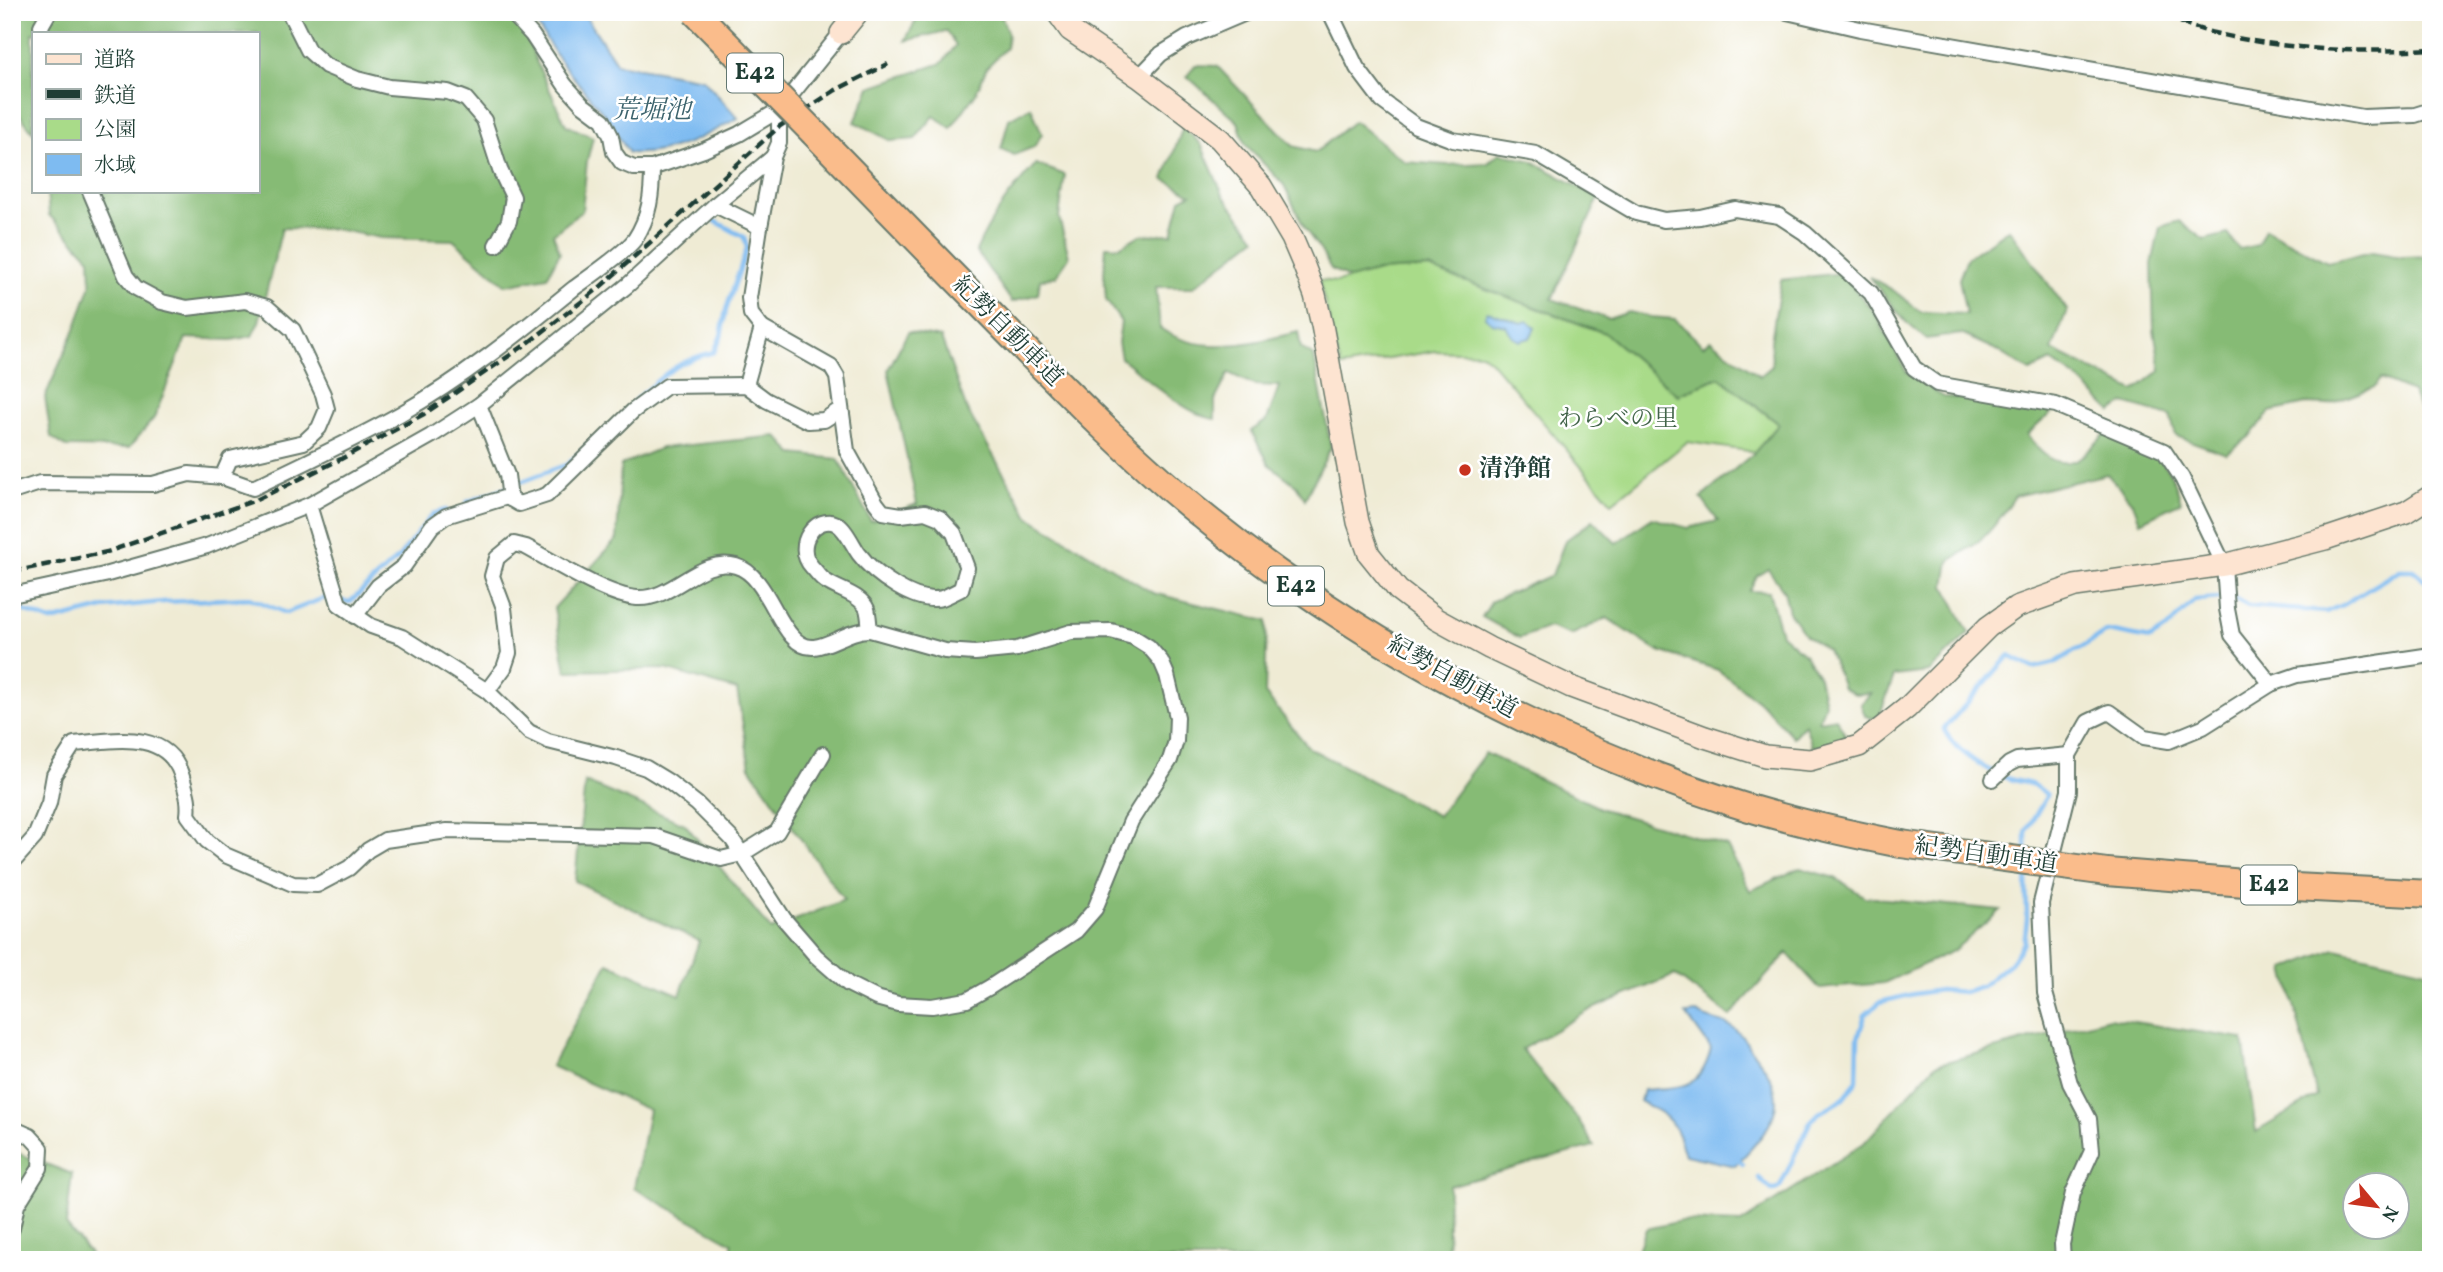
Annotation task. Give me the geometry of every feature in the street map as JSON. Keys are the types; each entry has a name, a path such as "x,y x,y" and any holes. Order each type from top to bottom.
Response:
{"highway":[{"name":"紀勢自動車道","path":"695,12 1066,391 1140,462 1206,519 1266,565 1327,607 1476,694 1566,739 1649,773 1735,803 1821,828 1901,844 2107,872 2295,887 2431,894"}],"street":[{"path":"42,32 41,26 48,12"},
{"path":"289,12 308,50 326,66 357,79 389,87 448,92 466,99 484,120 500,170 513,197 509,221 496,245"},
{"path":"511,12 532,35 565,85 583,105 603,120 611,136 614,152 622,163 634,168 652,168 739,134 779,110 858,12"},
{"path":"1057,12 1070,30 1139,77 1220,139 1261,186 1292,238 1315,295 1358,522 1369,554 1398,590 1436,619 1489,648 1572,687 1705,737 1765,756 1810,760 1859,746 1907,708 1988,627 2016,607 2075,586 2225,575 2406,512 2431,496"},
{"path":"1139,77 1161,54 1187,38 1248,12"},
{"path":"1330,12 1357,68 1382,101 1416,126 1454,140 1536,154 1636,213 1664,220 1700,217 1735,209 1779,216 1805,233 1871,293 1914,368 1937,384 2056,405 2164,451 2182,478 2225,575 2232,635 2272,684"},
{"path":"1787,12 1860,29 2336,113 2363,117 2415,115 2431,110"},
{"path":"779,110 779,143 773,157 760,227 749,298 751,314 762,328 831,367 837,377 847,451 883,512 901,515 926,512 940,518 954,533 967,568 961,589 940,599 920,597 892,584 861,557 839,524 830,522 816,527 807,533 803,547 808,562 825,581 854,596 866,607 870,630"},
{"path":"12,595 104,575 207,546 309,505 431,436 479,405 628,285 715,205 773,157"},
{"path":"12,492 40,482 153,484 189,474 222,477 253,488 403,413 524,329 633,241 648,214 652,193 652,168"},
{"path":"90,192 126,276 136,288 162,302 187,308 245,301 267,307 293,330 323,394 327,409 319,428 304,442 230,459 222,477"},
{"path":"715,205 760,227"},
{"path":"746,385 762,328"},
{"path":"355,616 378,586 404,566 432,526 446,516 507,497 520,504 547,495 633,411 667,386 746,385 766,400 808,421 824,420 841,409"},
{"path":"479,405 506,475 510,499"},
{"path":"309,505 339,604 371,626 402,638 487,691 529,732 548,741 646,768 668,782 696,804 732,839 784,919 816,956 848,984 876,998 898,1004 932,1006 967,1000 1076,931 1095,909 1131,821 1170,760 1176,741 1177,717 1167,675 1161,661 1149,647 1133,637 1111,631 1071,632 1017,649 975,653 945,651 870,630 858,630 814,647 798,643 762,586 751,574 737,566 714,564 661,594 639,598 619,595 526,547 514,544 497,558 492,576 504,608 509,653 504,668 487,691"},
{"path":"2063,1260 2062,1244 2073,1193 2092,1152 2089,1119 2070,1083 2045,993 2041,903 2069,791 2069,755 2088,722 2109,712 2144,737 2169,741 2203,727 2272,684 2297,675 2431,655"},
{"path":"12,863 34,837 49,803 54,775 74,744 119,740 158,744 178,763 190,802 188,815 207,841 225,855 293,884 317,886 349,868 368,849 385,839 447,831 654,836 721,859 742,854 777,832 823,754"},
{"path":"1993,779 2017,760 2069,755"},
{"path":"12,1128 30,1136 41,1148 40,1168 17,1205 12,1229"}],"green space":[{"path":"12,12 519,12 536,61 566,125 593,137 587,161 582,211 553,234 560,252 547,277 506,285 453,240 381,238 335,229 282,228 259,322 252,336 231,340 186,338 154,418 129,448 66,447 51,437 45,397 76,327 91,284 90,258 49,215 47,192 259,192 259,32 32,32 32,131 12,105"},
{"path":"1000,12 1008,34 1006,48 987,67 976,93 951,128 934,116 915,139 891,141 855,122 870,87 942,63 956,45 946,31 905,41 919,15"},
{"path":"1195,65 1217,66 1293,146 1316,152 1354,121 1405,162 1447,165 1488,163 1499,153 1532,161 1599,198 1552,299 1608,319 1629,312 1675,319 1703,346 1710,340 1760,376 1772,366 1771,341 1781,280 1841,273 1874,312 1907,373 1944,397 1998,401 2052,412 2027,435 2037,448 2056,461 2079,458 2105,434 2134,444 2163,463 2176,486 2181,502 2140,522 2133,503 2107,474 2015,496 1987,534 1949,561 1945,586 1969,633 1929,672 1894,676 1878,720 1865,716 1861,704 1871,693 1855,694 1843,688 1827,650 1805,635 1789,612 1784,591 1768,569 1757,576 1749,591 1769,592 1781,634 1805,655 1819,677 1825,703 1819,721 1836,718 1847,738 1839,743 1812,747 1805,724 1793,737 1762,704 1718,670 1656,650 1607,618 1571,635 1549,627 1520,638 1482,617 1492,601 1552,575 1565,541 1593,520 1616,543 1652,518 1688,528 1718,521 1701,498 1755,452 1779,424 1719,377 1678,395 1605,333 1429,268 1378,271 1350,279 1331,269 1305,229 1284,185 1245,144 1238,122 1187,76"},
{"path":"1031,107 1042,134 1034,147 1014,155 1001,149 1009,119"},
{"path":"1183,127 1201,144 1223,195 1256,238 1193,287 1156,287 1160,328 1176,337 1210,345 1245,343 1298,332 1301,348 1314,356 1331,447 1305,499 1296,485 1270,465 1251,431 1267,420 1279,386 1254,385 1229,373 1215,400 1215,419 1179,403 1121,358 1118,343 1121,322 1106,300 1106,246 1119,247 1140,235 1172,234 1181,199 1191,194 1164,179"},
{"path":"1036,164 1065,175 1059,217 1069,257 1056,276 1040,280 1038,294 1012,302 976,251 1002,205"},
{"path":"2179,221 2204,240 2228,234 2239,249 2258,245 2265,229 2327,262 2372,252 2403,257 2431,256 2431,379 2422,413 2412,392 2381,379 2375,387 2327,405 2306,404 2270,412 2249,437 2226,454 2176,436 2170,416 2124,403 2112,412 2077,378 2051,361 2030,371 1994,349 1961,334 1926,339 1906,322 1869,277 1893,290 1921,312 1966,314 1959,279 1967,258 2009,229 2067,310 2052,350 2134,391 2161,370 2154,330 2152,264 2160,227"},
{"name":"わらべの里","path":"1429,268 1605,333 1678,395 1719,377 1779,424 1755,452 1687,442 1612,503 1491,361 1481,353 1435,351 1341,367 1319,280 1337,282 1378,271"},
{"path":"908,332 941,338 967,410 1029,517 1153,593 1267,621 1265,694 1309,748 1438,816 1485,753 1602,809 1727,846 1750,891 1800,868 1835,878 1865,897 2001,910 1953,951 1884,983 1820,989 1787,953 1730,1016 1675,975 1592,1009 1522,1049 1578,1120 1594,1146 1449,1186 1447,1260 732,1260 732,1243 634,1188 649,1110 551,1066 608,963 680,995 699,941 575,881 585,782 685,824 771,930 844,900 750,767 737,690 665,669 566,671 554,608 617,539 621,465 661,448 777,436 793,454 838,459 871,521 917,504 888,370"},
{"path":"2335,949 2431,971 2431,1260 1634,1260 1646,1229 1681,1221 1741,1223 1864,1143 1935,1065 2109,1018 2243,1039 2256,1132 2317,1096 2285,969"},
{"path":"12,1151 72,1174 66,1225 95,1260 12,1260"}],"water":[{"name":"荒堀池","path":"529,12 583,12 617,64 703,79 738,118 686,144 658,151 629,153 603,113 560,61"},
{"path":"1487,311 1521,323 1528,321 1535,328 1530,338 1520,341 1514,338 1506,326 1492,323 1485,317"},
{"path":"1697,1013 1735,1029 1768,1073 1774,1088 1774,1115 1768,1127 1735,1166 1685,1155 1678,1134 1666,1117 1640,1101 1643,1090 1678,1087 1695,1080 1701,1073 1711,1049 1686,1014"}],"waterway":[{"path":"635,401 679,365 714,352 721,336 726,310 747,248 744,237 713,220"},
{"path":"467,502 568,464 593,441"},
{"path":"343,601 350,602 400,556 433,514 446,510"},
{"path":"2026,852 2026,832 2047,795 2034,785 2004,777 1984,767 1964,753 1944,729 2009,656 2033,668 2055,663 2108,631 2150,639 2166,629 2195,600 2232,597 2248,606 2326,612 2400,570 2413,570 2431,585"},
{"path":"12,611 22,610 51,621 103,608 250,598 286,613 324,598 335,599"},
{"path":"1759,1178 1773,1191 1780,1187 1810,1122 1819,1113 1843,1099 1857,1081 1858,1038 1865,1015 1880,1002 1940,990 1964,992 1982,986 2010,963 2024,943 2027,919 2026,871"},
{"path":"1735,1157 1743,1164"}],"railway":[{"path":"2152,12 2206,31 2295,47 2376,51 2431,49"},
{"path":"12,572 107,552 256,500 341,459 424,414 528,343 598,289 780,126 834,91 888,64"}],"place":[{"name":"清浄館","path":"1465,470"}]}
